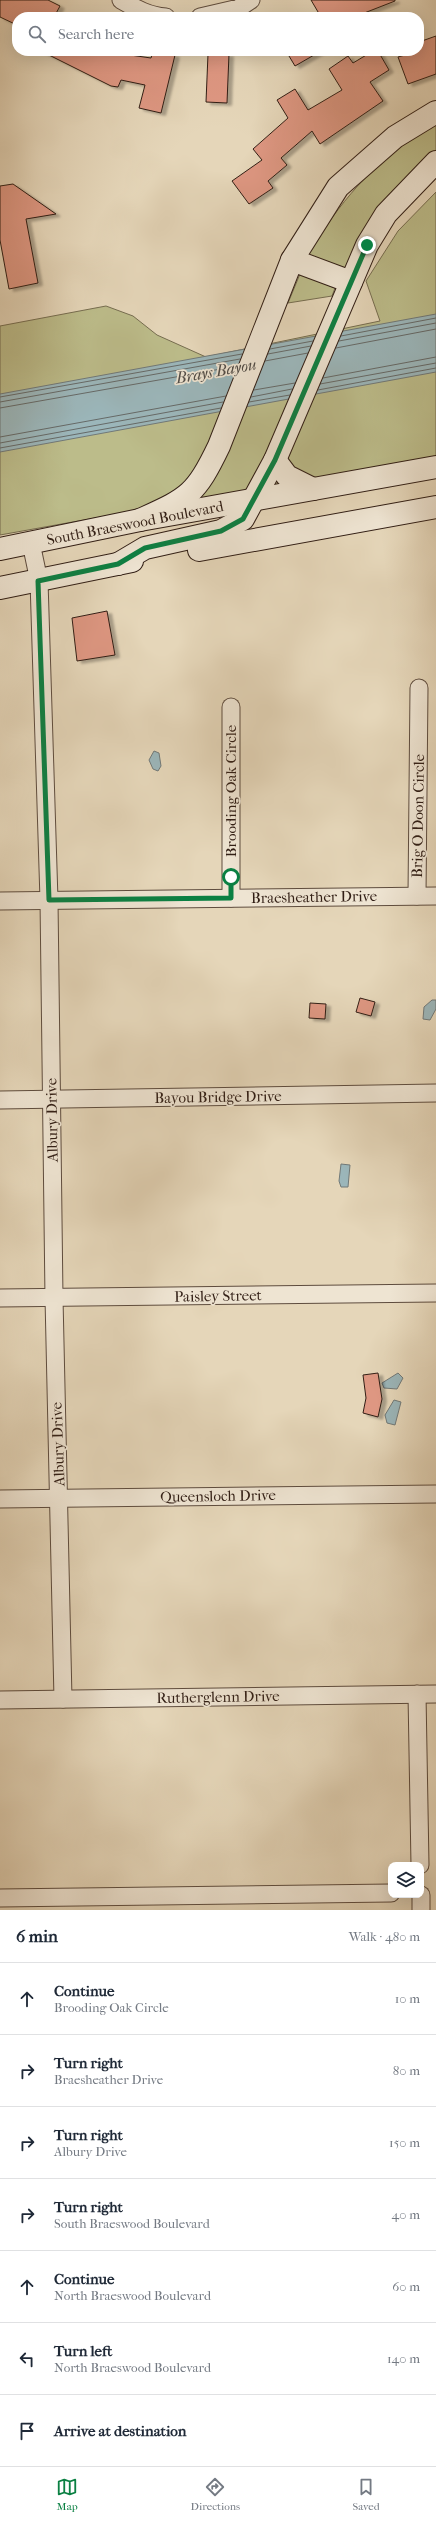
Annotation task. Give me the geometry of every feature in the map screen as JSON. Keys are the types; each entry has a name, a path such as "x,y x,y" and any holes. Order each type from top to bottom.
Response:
{"main road":[{"path":"140,520 181,501 198,486 219,446 292,260 338,187 395,137 436,112"},
{"path":"118,564 145,548 232,526 243,519 275,460 286,436 367,245 386,214 436,162"},
{"path":"292,260 351,282"},
{"path":"275,460 287,476 313,489"},
{"name":"South Braeswood Boulevard","path":"0,549 140,520 436,467"},
{"path":"0,588 118,564 436,507"}],"street":[{"path":"121,0 146,12"},
{"path":"222,12 239,8 251,0"},
{"name":"Albury Drive","path":"31,543 38,581 49,900 54,1298 60,1498 63,1699"},
{"name":"Brig O Doon Circle","path":"417,896 419,688"},
{"name":"Brooding Oak Circle","path":"230,707 231,898"},
{"name":"Braesheather Drive","path":"0,901 436,896"},
{"name":"Bayou Bridge Drive","path":"0,1100 436,1093"},
{"name":"Paisley Street","path":"0,1298 436,1293"},
{"name":"Queensloch Drive","path":"0,1499 436,1494"},
{"path":"417,1694 420,1862"},
{"name":"Rutherglenn Drive","path":"0,1700 436,1694"},
{"path":"424,1894 436,1892"},
{"path":"0,1898 388,1893"},
{"path":"421,1898 421,1910"}],"green space":[{"path":"436,122 436,151 372,222 345,268 309,255 312,247 332,217 372,171 402,145"},
{"path":"436,192 436,457 0,535 0,326 106,306 133,316 157,335 206,357 380,321 366,281 398,231"},
{"path":"300,274 335,288 332,296 288,303"}],"water":[{"name":"Brays Bayou","path":"436,314 436,372 0,452 0,394"},
{"path":"154,751 159,753 161,766 158,771 153,769 149,760"},
{"path":"432,1000 436,1000 436,1009 430,1020 423,1019 424,1007"},
{"path":"341,1164 350,1165 348,1187 341,1187 339,1181"},
{"path":"398,1373 403,1378 397,1389 384,1388 382,1383"},
{"path":"394,1400 401,1402 395,1425 387,1423 385,1415"}],"building":[{"path":"0,0 48,0 60,6 57,12 12,12 12,23 0,17"},
{"path":"311,0 395,0 367,12 318,12"},
{"path":"436,36 436,74 408,84 398,57 424,56 424,40"},
{"path":"51,56 137,56 151,58 152,56 175,56 161,113 139,108 145,85 121,80 118,87 111,86"},
{"path":"208,56 229,56 227,103 206,102"},
{"path":"289,56 312,56 295,66"},
{"path":"348,56 353,63 365,56 381,56 389,70 370,82 383,101 320,144 312,131 281,158 287,165 268,181 273,188 249,204 232,181 262,160 253,149 288,118 277,100 295,89 308,110 342,90 329,69"},
{"path":"13,184 56,214 26,219 38,283 9,289 0,240 0,186"},
{"path":"107,611 115,655 77,661 72,618"},
{"path":"360,998 375,1002 371,1016 356,1012"},
{"path":"310,1003 326,1004 325,1019 309,1018"},
{"path":"378,1373 382,1399 378,1417 363,1413 366,1398 363,1375"}],"route":[{"path":"231,877 231,898 49,900 38,581 118,564 145,548 221,531 243,519 275,460 367,245"}]}
